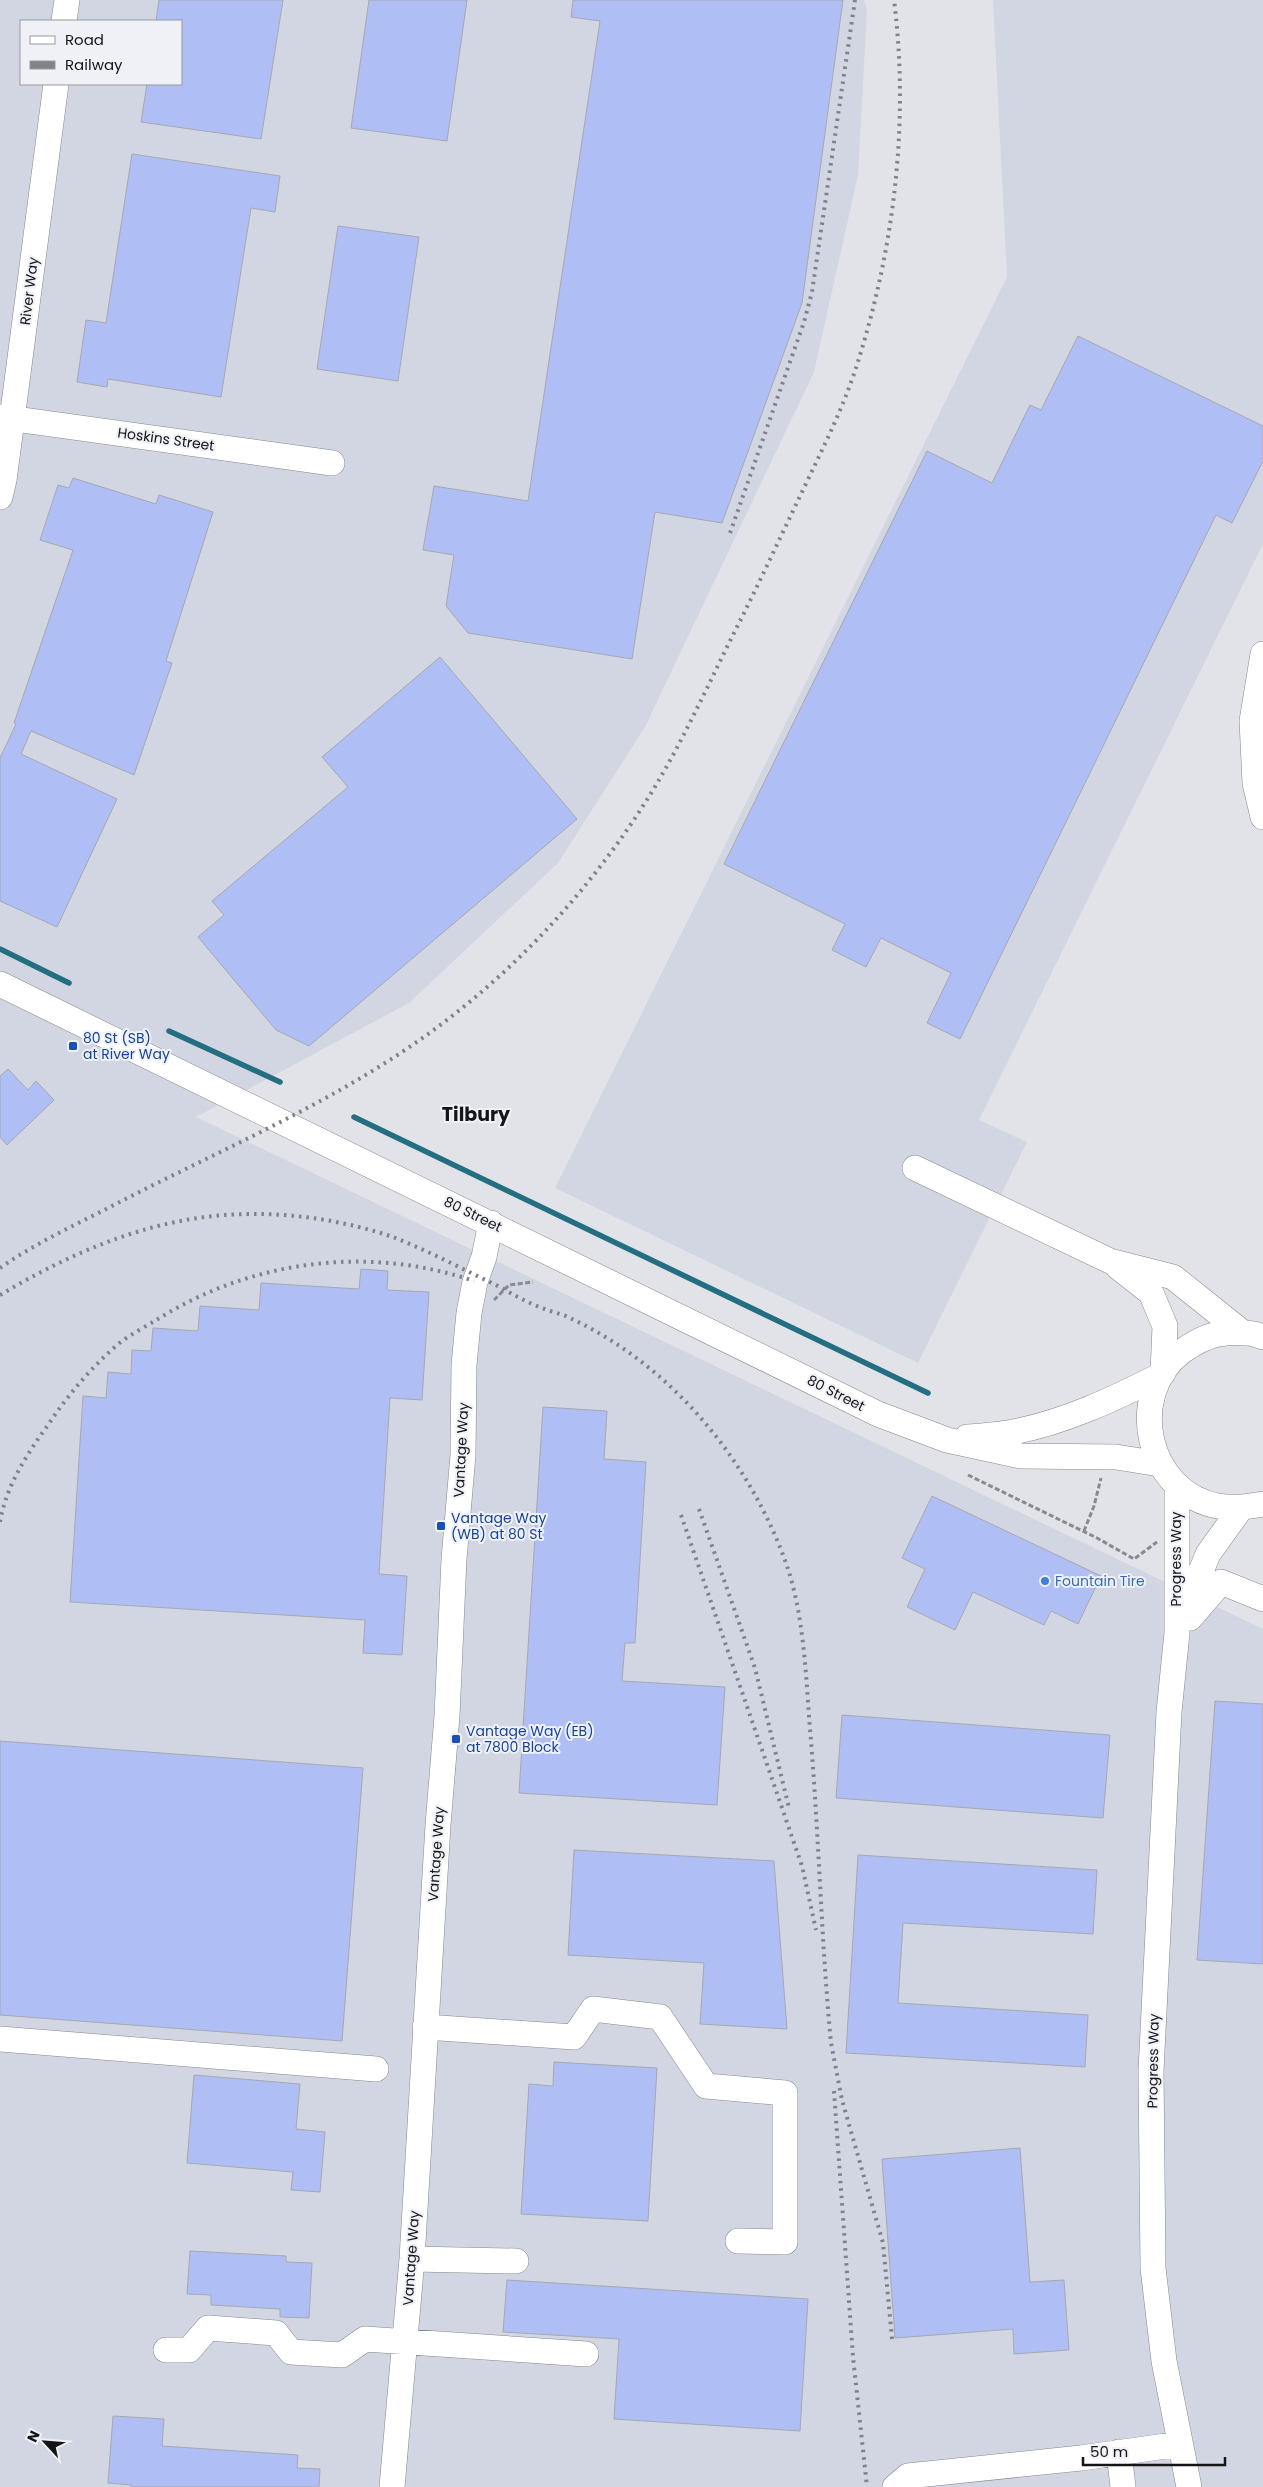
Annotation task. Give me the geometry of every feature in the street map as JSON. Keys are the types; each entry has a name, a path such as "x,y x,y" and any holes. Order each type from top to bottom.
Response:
{"street":[{"path":"64,20 66,0"},
{"name":"River Way","path":"0,497 6,418 56,85"},
{"name":"Hoskins Street","path":"6,418 332,463"},
{"path":"1263,654 1252,721 1255,783 1263,817"},
{"name":"80 Street","path":"0,984 878,1414 947,1440 1021,1456 1116,1457 1160,1464"},
{"path":"915,1168 1110,1261 1173,1277 1257,1334"},
{"name":"Vantage Way","path":"392,2487 412,2259 425,2027 463,1455 464,1365 468,1312 491,1223"},
{"path":"1110,1261 1151,1293 1165,1326 1162,1374"},
{"path":"1252,1506 1217,1506 1194,1498 1177,1485 1160,1464 1151,1440 1148,1419 1151,1397 1162,1374 1173,1358 1193,1343 1211,1336 1257,1334"},
{"name":"80 Street","path":"947,1440 1013,1432 1057,1420 1109,1400 1162,1374"},
{"name":"Progress Way","path":"1177,1485 1177,1633 1169,1712 1151,2071 1153,2268 1164,2360 1189,2487"},
{"name":"Progress Way","path":"1177,1633 1208,1554 1252,1506"},
{"path":"1177,1633 1221,1582 1263,1599"},
{"path":"425,2027 574,2037 593,2009 660,2017 706,2086 785,2093 785,2242 738,2241"},
{"path":"0,2039 376,2069"},
{"path":"412,2259 516,2261"},
{"path":"166,2350 189,2350 208,2328 276,2333 292,2352 334,2355 342,2355 365,2339 586,2354"},
{"path":"895,2487 908,2476 1081,2458 1180,2444"},
{"path":"1119,2452 1123,2487"}],"path":[{"path":"492,1302 509,1286 533,1282"},
{"path":"1084,1531 1094,1506 1102,1472"},
{"path":"968,1475 1084,1531 1134,1558 1150,1545 1165,1540"}],"shaded area":[{"path":"0,0 864,0 867,9 858,175 814,372 645,727 558,863 409,1003 196,1117 1263,1629 1263,2487 0,2487"},
{"path":"993,0 1263,0 1263,544 979,1120 1027,1142 918,1363 555,1188 1007,277"}],"building":[{"path":"159,0 283,0 261,139 141,122 147,85 182,85 182,20 156,20"},
{"path":"369,0 467,0 447,141 351,128"},
{"path":"573,0 843,0 802,303 722,523 655,512 632,659 468,633 446,606 454,555 423,550 434,486 528,501 600,21 571,17"},
{"path":"132,154 280,176 275,212 251,208 221,397 108,379 107,387 77,382 86,320 106,323"},
{"path":"338,226 419,237 398,381 317,369"},
{"path":"1078,336 1263,426 1263,461 1232,523 1216,515 960,1039 927,1023 951,973 881,938 866,967 832,950 845,924 724,864 927,451 992,483 1030,405 1041,410"},
{"path":"73,478 156,504 159,495 213,512 166,661 172,663 134,775 31,731 21,754 117,799 57,927 0,901 0,758 16,724 14,723 73,550 40,540 58,485 69,488"},
{"path":"440,657 577,819 309,1046 276,1030 198,937 224,915 212,901 348,787 322,757"},
{"path":"8,1069 28,1090 36,1081 54,1100 7,1145 0,1137 0,1076"},
{"path":"361,1269 388,1271 387,1290 429,1292 422,1400 390,1398 379,1574 407,1576 402,1655 363,1653 365,1620 70,1602 83,1396 106,1398 108,1372 131,1374 132,1350 151,1351 153,1328 198,1331 200,1306 259,1310 261,1283 359,1289"},
{"path":"543,1407 607,1411 604,1459 646,1462 635,1643 625,1643 622,1681 725,1687 717,1805 519,1793"},
{"path":"932,1496 1101,1576 1078,1624 1051,1611 1044,1625 973,1592 955,1630 907,1607 925,1569 902,1558"},
{"path":"1215,1701 1263,1704 1263,1964 1197,1960"},
{"path":"842,1715 1110,1735 1103,1818 836,1798"},
{"path":"0,1741 363,1768 342,2041 0,2015"},
{"path":"574,1850 774,1861 787,2029 700,2024 704,1963 568,1955"},
{"path":"858,1855 1097,1870 1093,1934 903,1923 898,2003 1088,2015 1085,2067 846,2053"},
{"path":"554,2062 657,2068 648,2221 521,2214 529,2084 553,2086"},
{"path":"194,2075 300,2084 296,2129 325,2132 320,2192 291,2190 293,2172 187,2163"},
{"path":"1020,2148 1030,2282 1064,2280 1069,2350 1014,2354 1013,2329 895,2338 882,2159"},
{"path":"190,2251 286,2256 286,2262 312,2263 309,2318 280,2317 280,2309 211,2305 211,2295 187,2294"},
{"path":"507,2280 808,2299 800,2431 614,2419 619,2339 503,2332"},
{"path":"113,2416 164,2419 162,2446 298,2455 297,2468 320,2469 319,2487 131,2487 131,2485 108,2483"}],"waterway":[{"path":"0,949 69,983"},
{"path":"169,1031 280,1082"},
{"path":"354,1117 928,1393"}],"railway":[{"path":"730,533 804,322 812,292 855,0"},
{"path":"0,1268 54,1236 329,1096 371,1072 412,1045 452,1016 511,966 590,880 635,818 656,785 689,725 756,589 826,442 841,408 860,355 882,268 896,179 900,90 894,0"},
{"path":"0,1295 60,1262 91,1248 155,1227 222,1215 273,1214 324,1220 374,1231 403,1241 532,1304 569,1317 608,1339 643,1363 674,1390 704,1421 730,1455 752,1490 772,1527 793,1585 801,1626 807,1689 831,2043 842,2100 883,2243 892,2339"},
{"path":"0,1522 7,1496 18,1471 32,1447 80,1383 122,1341 194,1299 232,1283 312,1264 394,1263 434,1270 474,1281"},
{"path":"699,1509 755,1668 789,1808"},
{"path":"681,1515 802,1866 816,1930"},
{"path":"834,2091 853,2357 867,2487"}],"place":[{"name":"80 St (SB) at River Way","path":"73,1046"},
{"name":"Vantage Way (WB) at 80 St","path":"441,1526"},
{"name":"Fountain Tire","path":"1045,1581"},
{"name":"Vantage Way (EB) at 7800 Block","path":"456,1739"}],"district":[{"name":"Tilbury","path":"476,1114"}]}
